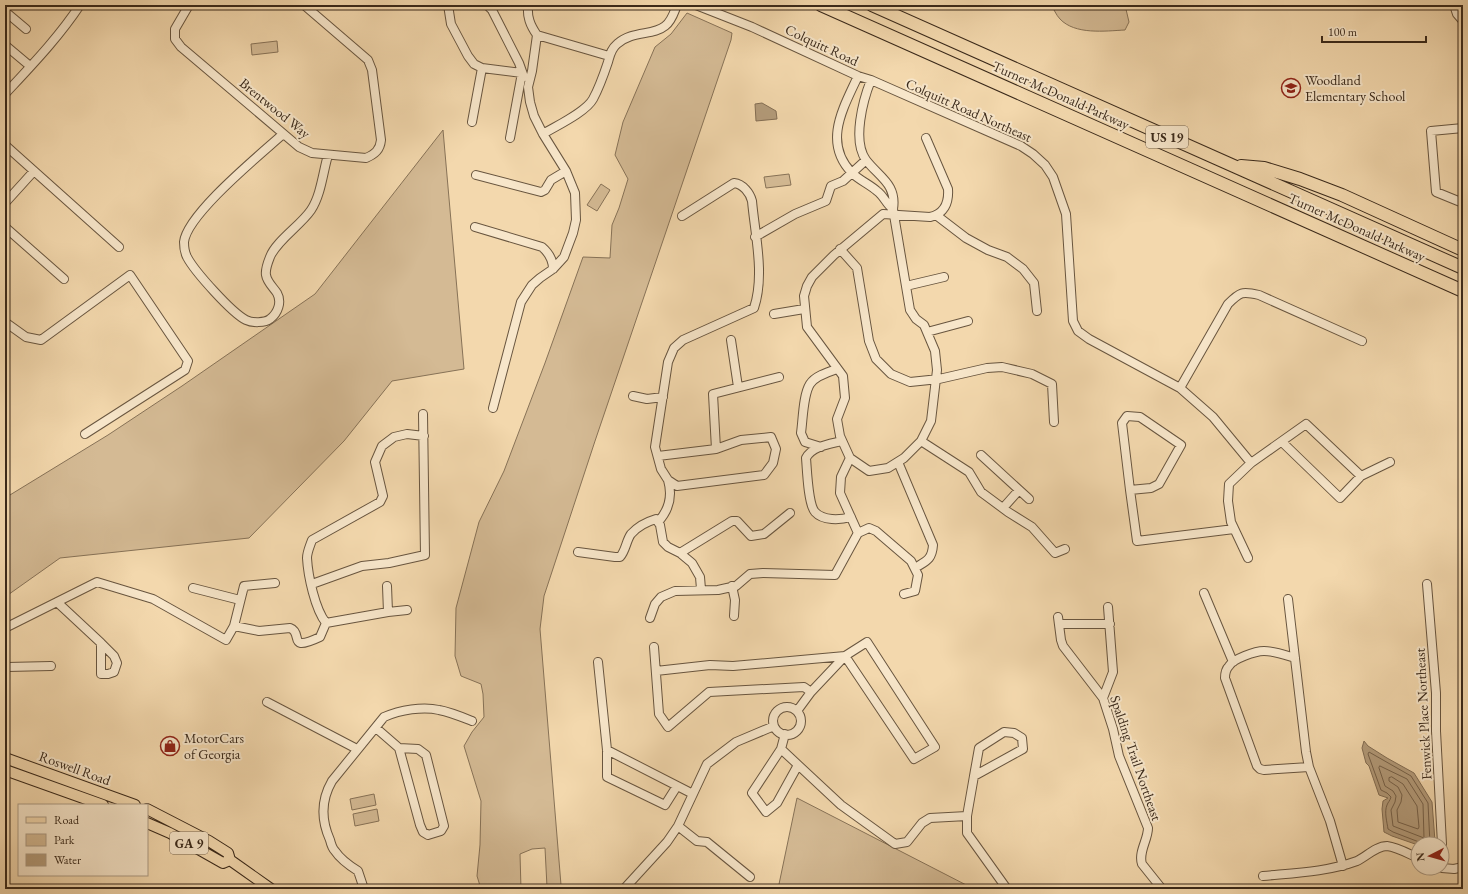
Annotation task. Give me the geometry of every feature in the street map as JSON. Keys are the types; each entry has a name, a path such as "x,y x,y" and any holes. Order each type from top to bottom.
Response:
{"highway":[{"name":"Turner McDonald Parkway","path":"821,5 1463,291"},
{"name":"Turner McDonald Parkway","path":"872,5 1463,268"},
{"path":"1233,166 1264,168 1300,179 1342,195 1463,250"}],"main road":[{"name":"Roswell Road","path":"5,758 132,804"},
{"name":"Roswell Road","path":"5,770 100,804"},
{"name":"GA 9","path":"148,809 228,853 230,860 271,889"},
{"name":"GA 9","path":"148,823 170,833 223,863 230,860"}],"street":[{"path":"5,94 74,15 80,5"},
{"name":"Brentwood Way","path":"188,5 174,29 175,39 181,47 299,147 312,154 366,158 373,155 378,150 381,140 372,70 368,60 304,5"},
{"path":"448,5 451,24 468,56 474,64 482,68 522,73"},
{"path":"487,5 492,10 519,63 528,87 534,116 543,134 566,171 575,193 576,220 564,257 553,269 532,285 521,302 493,408"},
{"path":"528,5 528,16 531,26 537,35 609,56"},
{"path":"543,134 586,108 593,100 609,56 616,45 625,38 633,35 660,30 669,22 677,5"},
{"name":"Colquitt Road","path":"696,5 752,27 858,76 871,80"},
{"path":"1454,5 1457,14 1463,21"},
{"path":"5,15 7,13 26,29"},
{"path":"528,87 532,71 537,35"},
{"path":"5,45 30,66"},
{"path":"472,122 482,68"},
{"path":"510,138 522,73"},
{"path":"858,76 841,112 837,132 838,144 842,156 852,173 878,191 894,212"},
{"path":"871,80 866,92 859,133 861,149 866,160 886,180 892,191 894,212 910,310 916,318 924,324 935,351 937,370 931,421 921,441 904,458 888,468 868,471 850,458 842,441 837,419 845,398 843,376 806,327 804,296 812,277 840,249 883,214 894,212 922,217 936,215 942,212 947,202 948,189 926,138"},
{"name":"Colquitt Road Northeast","path":"871,80 1021,146 1045,164 1058,188 1066,214 1073,321 1078,331 1089,339 1180,388 1213,417 1250,463"},
{"path":"1463,128 1431,131 1436,192 1463,203"},
{"path":"283,134 217,194 196,219 187,233 184,242 186,255 197,274 239,316 248,321 268,320 276,314 279,304 278,294 270,285 266,275 270,255 276,246 311,210 319,190 328,155"},
{"path":"5,145 119,247"},
{"path":"756,237 795,214 826,201 831,186 843,181 866,160"},
{"path":"5,203 34,171"},
{"path":"476,174 542,192 551,180 566,171"},
{"path":"658,522 665,514 670,501 670,488 668,480 661,469 655,447 668,362 674,348 683,340 754,308 760,286 758,247 750,195 742,185 736,182 682,216"},
{"path":"936,215 966,238 988,250 1006,257 1023,269 1034,283 1037,311"},
{"path":"5,227 64,279"},
{"path":"475,227 542,247 551,257 553,269"},
{"path":"840,249 857,268 869,341 876,359 891,374 910,382 936,380 987,368 1002,367 1032,374 1052,384 1054,422"},
{"path":"5,322 26,337 41,340 130,275 188,361 185,370 85,434"},
{"path":"906,286 944,277"},
{"path":"1180,388 1228,304 1237,294 1248,292 1259,295 1362,341"},
{"path":"774,314 804,309"},
{"path":"927,332 968,321"},
{"path":"731,340 738,387"},
{"path":"820,447 805,442 802,438 801,433 806,398 813,380 837,369"},
{"path":"716,449 713,394 779,377"},
{"path":"633,396 647,399 663,397"},
{"path":"312,584 362,566 389,563 425,555 423,414"},
{"path":"1130,490 1151,488 1159,484 1181,445 1140,417 1127,416 1122,423 1130,490 1137,541 1234,530"},
{"path":"1248,558 1231,522 1228,501 1229,484 1250,463 1306,424 1361,476"},
{"path":"326,623 321,617 307,558 312,540 380,502 383,496 375,462 382,446 394,437 407,434 424,436"},
{"path":"658,456 716,449 741,440 771,437 776,449 774,463 764,475 677,486 668,480"},
{"path":"842,441 820,447 808,453 806,458 812,507 815,512 830,519 851,517"},
{"path":"921,441 969,472 981,492 1032,526 1056,553 1065,549"},
{"path":"1282,442 1340,498 1361,476 1390,462"},
{"path":"981,455 1029,499"},
{"path":"850,458 841,477 840,493 858,533"},
{"path":"898,462 933,545 932,553 929,559 914,568"},
{"path":"1003,508 1019,490"},
{"path":"680,553 732,521 738,521 752,536 764,534 790,513"},
{"path":"578,552 615,557 620,556 624,551 631,534 644,523 656,520 658,522"},
{"path":"658,522 660,525 663,542 692,563 700,577 701,589"},
{"path":"650,618 654,604 661,597 675,591 701,589 718,590 736,586 750,574 835,574 858,533 870,528 876,531 911,562 918,575 915,591 904,594"},
{"path":"5,628 97,582 152,599 226,640 234,626 244,586 275,583"},
{"name":"Fenwick Place Northeast","path":"1427,584 1436,693 1436,731 1442,836"},
{"path":"387,586 388,612"},
{"path":"732,586 735,600 734,616"},
{"path":"193,588 240,600"},
{"path":"1204,594 1233,662"},
{"path":"1288,599 1309,767 1330,821 1342,866"},
{"path":"57,602 114,656 117,663 114,672 102,674 100,643"},
{"path":"1103,698 1113,672 1108,607"},
{"path":"326,623 407,610"},
{"name":"Spalding Trail Northeast","path":"1110,624 1059,620 1063,646 1103,698 1113,729 1119,756 1148,828 1148,834 1141,856 1142,864 1162,889"},
{"path":"234,626 259,631 293,628 296,640 300,643 308,642 320,637 326,623"},
{"path":"797,711 810,692 845,656 866,642 935,747 914,759 845,656"},
{"path":"654,647 659,714 668,727 709,692 804,687 810,692"},
{"path":"1295,658 1274,652 1262,651 1251,654 1233,662 1228,667 1225,678 1257,766 1264,770 1309,767"},
{"path":"656,671 710,665 733,666 845,656"},
{"path":"598,662 607,750 607,777 664,805 677,786"},
{"path":"5,665 7,667 51,666"},
{"path":"266,702 357,749"},
{"path":"790,707 797,711 801,718 800,726 793,734 779,732 774,726 774,717 778,710 790,707"},
{"path":"364,889 358,871 347,864 334,851 324,828 323,803 327,790 332,781 384,717 397,711 439,709 472,721"},
{"path":"624,889 667,842 678,826 707,764 736,742 774,726"},
{"path":"376,728 399,748 423,832 428,835 441,831 444,826 426,755 418,749 399,748"},
{"path":"974,776 1023,749 1022,738 1014,733 1004,732 979,748 974,776 967,816 966,833 1008,889"},
{"path":"785,734 781,749 752,793 766,812 776,803 798,765"},
{"path":"781,749 841,805 895,844 907,842 922,823 930,818 967,816"},
{"path":"607,750 693,794"},
{"path":"678,826 697,840 707,842 750,878"},
{"path":"1263,876 1328,869 1342,866 1359,860 1379,848 1386,846 1410,855"},
{"path":"1450,869 1463,867"}],"green space":[{"path":"1051,5 1125,5 1129,22 1125,30 1082,30 1066,24"},
{"path":"687,13 732,33 731,40 544,596 540,629 561,885 547,887 545,848 532,849 520,854 521,889 481,889 477,876 480,845 481,801 464,746 472,732 484,717 483,694 481,684 461,676 455,656 456,608 479,522 504,471 583,257 610,258 612,225 628,179 615,155 623,122 655,47 671,34"},
{"path":"277,41 278,52 252,55 251,44"},
{"path":"443,130 464,369 392,381 344,441 249,538 60,558 5,597 5,498 108,435 315,294"},
{"path":"789,174 791,185 766,188 764,177"},
{"path":"601,184 610,190 597,211 587,205"},
{"path":"374,794 376,805 352,810 350,799"},
{"path":"797,798 974,889 778,889"},
{"path":"377,809 379,821 355,826 353,814"}],"water":[{"path":"762,103 776,111 777,119 756,121 755,104"},
{"path":"1364,741 1368,746 1414,773 1432,802 1435,836 1410,836 1410,842 1384,832 1382,809 1383,801 1388,798 1379,795 1369,766 1366,763 1362,748"}],"place":[{"name":"Woodland Elementary School","path":"1291,88"},
{"name":"MotorCars of Georgia","path":"170,746"}]}
